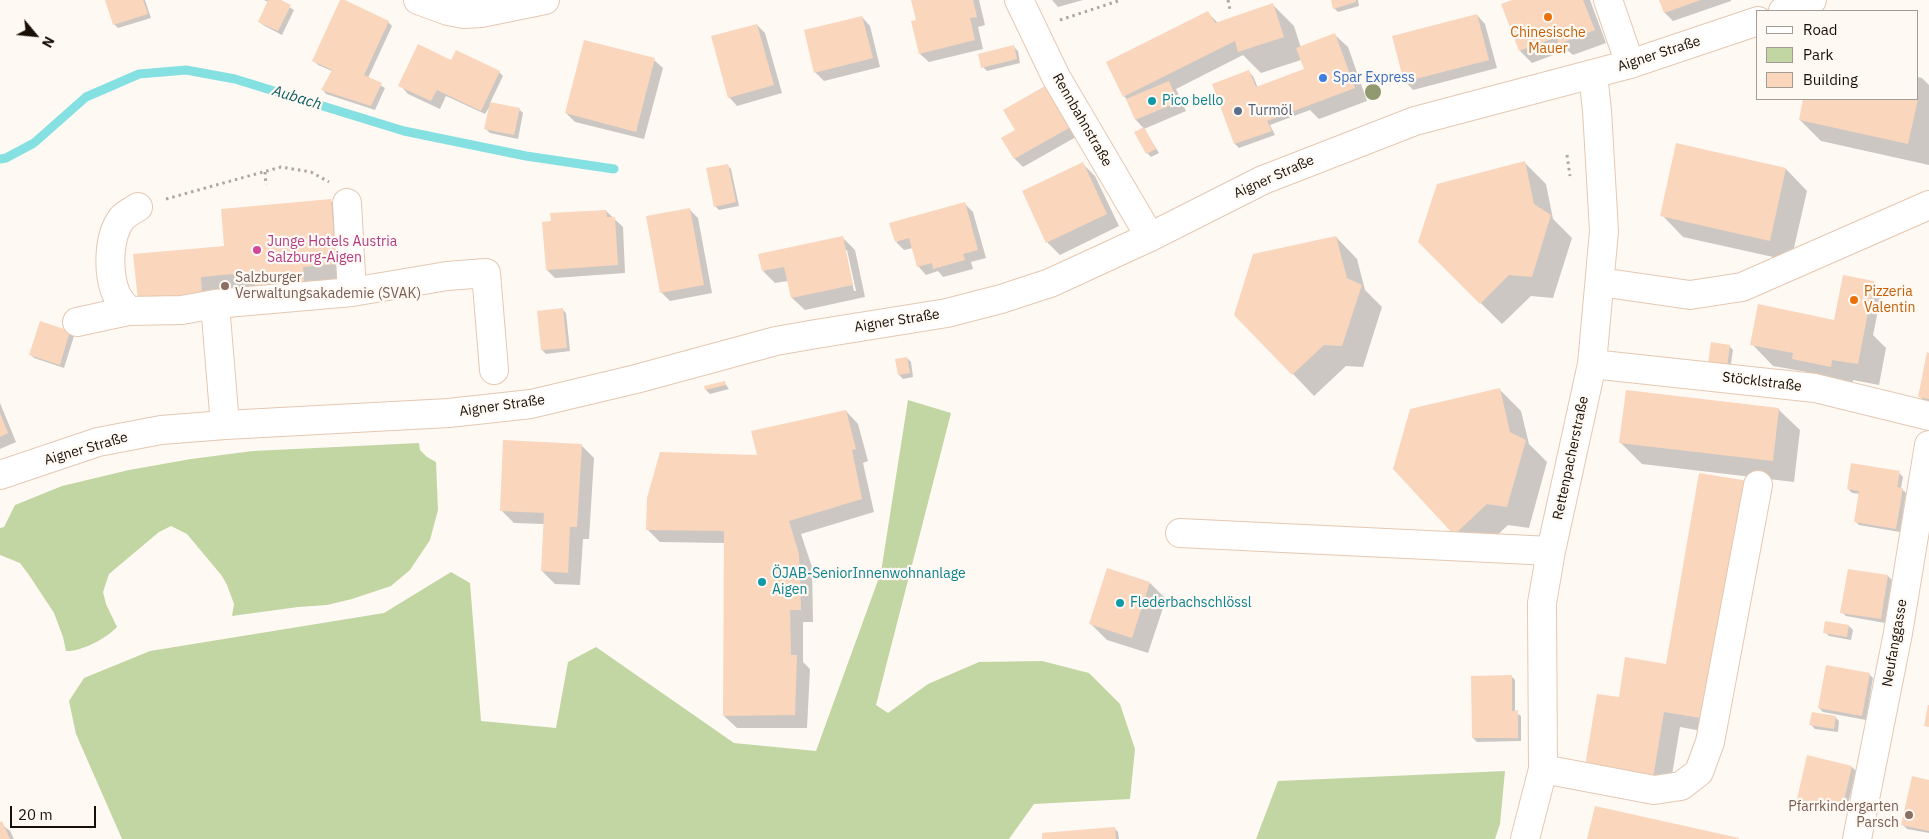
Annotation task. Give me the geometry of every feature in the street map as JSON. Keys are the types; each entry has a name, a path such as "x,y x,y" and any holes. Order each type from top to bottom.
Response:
{"street":[{"path":"418,0 448,11 464,14 481,13 545,0"},
{"name":"Rennbahnstraße","path":"1019,0 1056,77 1150,237"},
{"path":"1608,0 1630,64"},
{"path":"1786,10 1812,0"},
{"name":"Aigner Straße","path":"0,476 98,442 161,430 225,424 449,413 531,404 636,379 776,342 947,313 1001,299 1050,283 1150,237 1264,180 1348,146 1415,122 1630,64 1756,22"},
{"name":"Rettenpacherstraße","path":"1525,839 1543,769 1542,603 1551,551 1592,364 1600,282 1604,231 1597,110 1593,75"},
{"path":"347,203 352,292"},
{"path":"1600,282 1690,295 1742,287 1929,205"},
{"path":"128,311 115,292 110,256 116,228 123,217 138,207"},
{"path":"77,322 128,311 182,310 215,304 352,292 448,276 486,273 494,370"},
{"path":"215,304 225,424"},
{"name":"Stöcklstraße","path":"1592,364 1815,388 1929,416"},
{"name":"Neufanggasse","path":"1857,839 1898,632 1929,445"},
{"path":"1543,769 1654,790 1681,786 1699,772 1710,742 1758,485"},
{"path":"1180,533 1551,551"}],"path":[{"path":"1033,29 1120,0"},
{"path":"1228,0 1230,10"},
{"path":"138,207 282,167 311,172 327,180 342,194 347,203"},
{"path":"266,172 266,185"}],"green space":[{"path":"908,400 951,413 876,705 888,713 928,684 979,662 1042,661 1089,673 1120,704 1135,749 1130,799 1034,804 1009,839 122,839 76,734 69,701 84,678 150,651 384,613 451,572 470,583 481,721 556,728 568,662 596,647 734,743 816,751 881,572"},
{"path":"419,443 420,450 436,462 438,510 430,540 410,570 391,586 352,599 327,605 232,616 234,604 222,576 187,534 171,526 159,532 109,574 103,592 106,604 117,627 107,636 93,644 72,651 66,651 54,613 29,575 20,563 0,555 0,528 4,527 15,505 62,486 129,470 253,451"},
{"path":"1505,771 1500,824 1495,839 1256,839 1278,781"}],"building":[{"path":"105,0 143,0 148,14 113,25"},
{"path":"268,0 281,0 291,5 278,31 258,22"},
{"path":"340,0 345,0 389,21 364,75 382,83 371,106 321,90 332,70 312,61"},
{"path":"911,0 973,0 977,17 970,18 975,40 919,54 911,21 916,20"},
{"path":"1331,0 1356,0 1356,2 1333,9"},
{"name":"Chinesische Mauer","path":"1512,0 1583,0 1595,30 1559,44 1557,37 1519,51 1501,4"},
{"path":"1659,0 1701,0 1664,13"},
{"path":"1273,3 1284,37 1238,52 1235,41 1123,97 1106,62 1208,11 1215,23"},
{"path":"1477,14 1489,60 1404,82 1392,36"},
{"path":"862,16 873,58 814,73 804,30"},
{"path":"757,24 774,85 728,98 711,36"},
{"path":"1335,33 1355,88 1267,121 1272,131 1234,144 1212,84 1249,70 1256,87 1304,69 1296,48"},
{"path":"584,40 655,58 636,132 565,113"},
{"path":"418,44 451,60 456,50 500,71 481,111 437,90 431,101 398,86"},
{"path":"1014,45 1017,59 981,68 978,54"},
{"name":"Pico bello","path":"1169,81 1178,102 1135,120 1126,99"},
{"path":"1045,86 1069,128 1014,159 1001,138 1015,130 1003,110"},
{"path":"1803,100 1918,100 1908,144 1799,120"},
{"path":"490,102 520,108 514,135 484,129"},
{"path":"1144,127 1156,149 1146,154 1134,132"},
{"path":"1676,143 1786,168 1770,241 1660,216"},
{"path":"1525,161 1534,204 1551,215 1532,277 1509,275 1480,304 1418,242 1437,184"},
{"path":"1083,162 1107,214 1046,243 1022,191"},
{"path":"728,164 736,202 714,207 706,168"},
{"name":"Junge Hotels Austria Salzburg-Aigen","path":"331,199 336,264 303,267 304,282 255,287 253,272 201,277 202,296 138,301 133,254 224,246 221,209"},
{"path":"965,202 978,250 963,254 965,260 933,269 932,263 917,267 909,238 895,242 889,223"},
{"path":"690,208 704,285 660,293 646,216"},
{"path":"606,210 607,217 615,217 618,265 546,270 542,222 551,221 550,213"},
{"path":"843,236 853,285 791,298 784,267 762,271 758,254"},
{"path":"1336,236 1347,278 1362,285 1342,346 1324,345 1292,375 1234,315 1253,254"},
{"path":"1843,275 1874,281 1858,364 1832,360 1831,367 1792,359 1793,353 1750,345 1758,304 1834,320"},
{"path":"563,308 567,348 541,350 537,311"},
{"path":"40,321 70,331 60,365 29,355"},
{"path":"1711,342 1730,345 1727,367 1708,364"},
{"path":"1927,352 1929,353 1929,399 1918,397"},
{"path":"907,357 910,373 898,375 895,359"},
{"path":"725,381 726,385 705,390 704,386"},
{"path":"1500,388 1510,432 1526,440 1507,507 1487,504 1454,535 1393,469 1410,409"},
{"path":"1626,390 1779,408 1773,461 1619,443"},
{"name":"ÖJAB-SeniorInnenwohnanlage Aigen","path":"846,410 856,449 852,450 862,499 789,521 799,554 801,610 790,610 791,655 797,655 795,715 723,716 724,531 646,530 647,498 660,452 757,455 751,431"},
{"path":"0,413 8,433 0,437"},
{"path":"503,440 582,444 577,527 570,527 568,573 541,571 544,513 500,511"},
{"path":"1851,463 1900,471 1897,487 1903,488 1896,529 1854,522 1859,491 1847,489"},
{"path":"1699,473 1748,481 1707,719 1664,712 1653,778 1585,766 1597,694 1619,697 1625,657 1666,664"},
{"name":"Flederbachschlössl","path":"1107,568 1150,582 1132,638 1089,624"},
{"path":"1848,569 1888,575 1881,619 1840,613"},
{"path":"1825,621 1849,625 1847,637 1823,633"},
{"path":"1826,665 1870,673 1862,716 1818,708"},
{"path":"1512,675 1512,711 1518,710 1518,738 1472,738 1471,676"},
{"path":"1929,705 1929,727 1924,726"},
{"path":"1812,712 1836,716 1834,729 1809,725"},
{"path":"1807,755 1852,766 1842,809 1797,799"},
{"path":"1912,776 1929,780 1929,831 1901,825"},
{"path":"1595,806 1739,838 1739,839 1587,839"},
{"path":"2,821 10,839 0,839 0,822"},
{"path":"1115,827 1116,839 1042,839 1042,833"}],"waterway":[{"name":"Aubach","path":"0,159 6,158 34,143 86,97 139,74 186,70 235,79 404,131 526,156 614,169"}],"place":[{"name":"Chinesische Mauer","path":"1548,17"},
{"name":"Spar Express","path":"1323,78"},
{"name":"Pico bello","path":"1152,101"},
{"name":"Turmöl","path":"1238,111"},
{"name":"Junge Hotels Austria Salzburg-Aigen","path":"257,250"},
{"name":"Salzburger Verwaltungsakademie (SVAK)","path":"225,286"},
{"name":"Pizzeria Valentin","path":"1854,300"},
{"name":"ÖJAB-SeniorInnenwohnanlage Aigen","path":"762,582"},
{"name":"Flederbachschlössl","path":"1120,603"},
{"name":"Pfarrkindergarten Parsch","path":"1909,815"}]}
